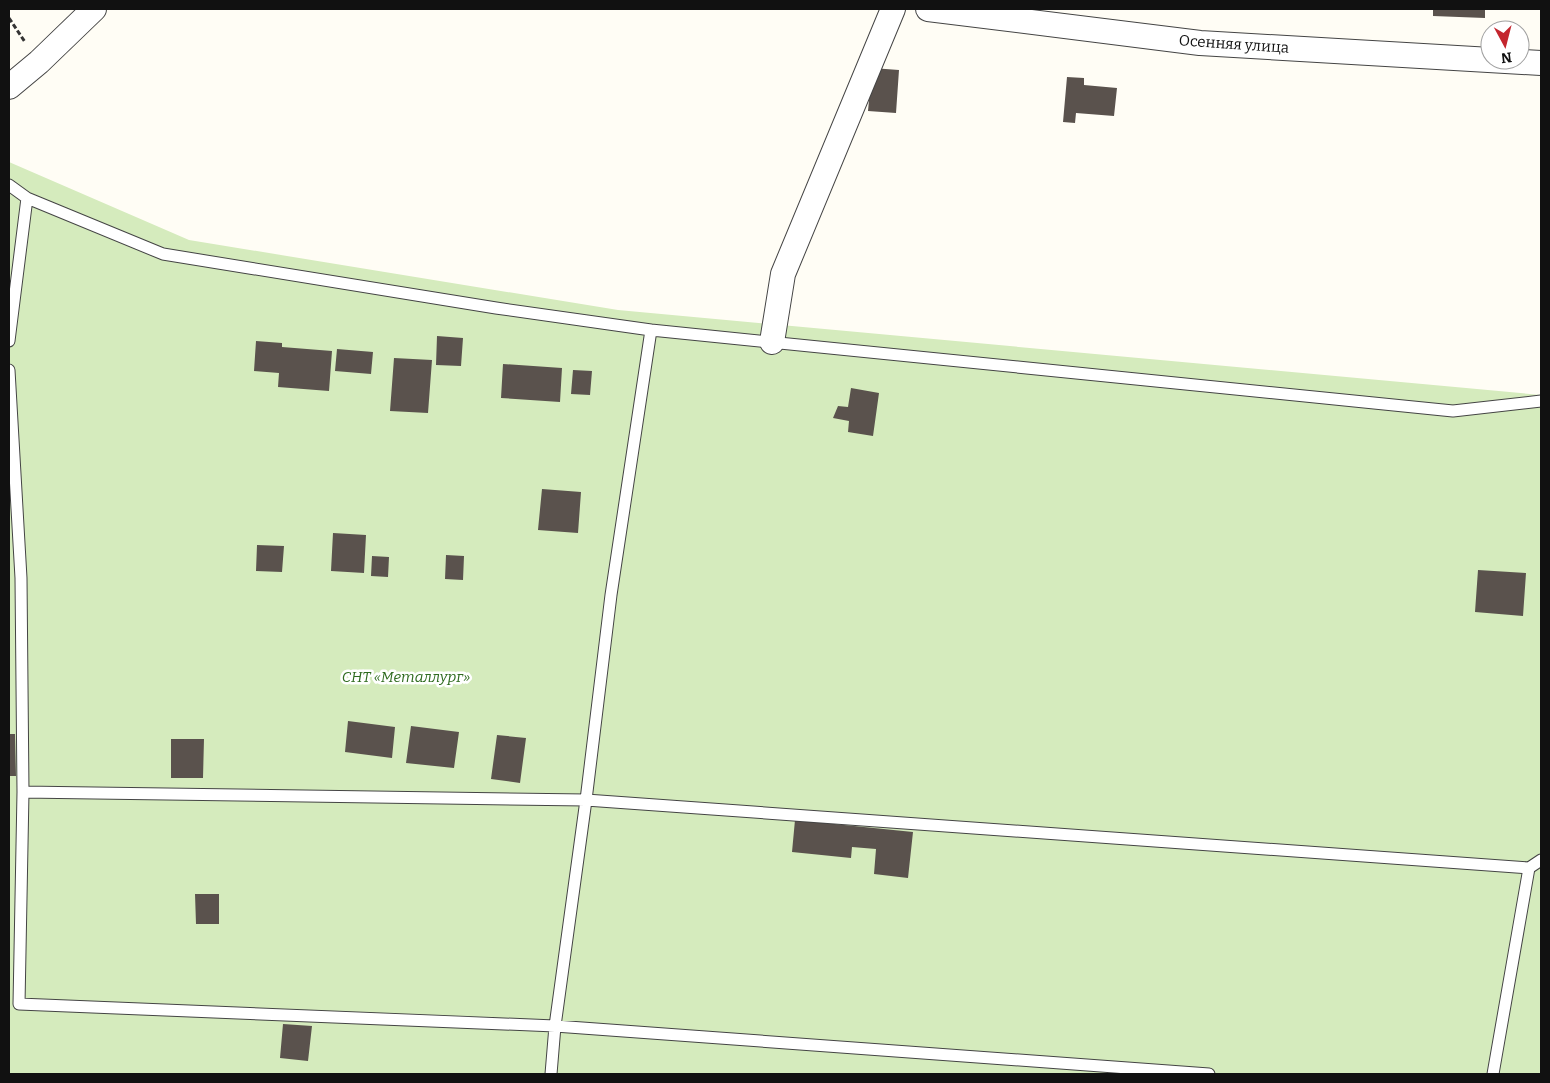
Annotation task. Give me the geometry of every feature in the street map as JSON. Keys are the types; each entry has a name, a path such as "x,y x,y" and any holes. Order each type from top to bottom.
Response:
{"street":[{"path":"9,87 39,62 94,9"},
{"path":"772,342 784,274 893,9"},
{"name":"Осенняя улица","path":"928,9 1200,43 1541,63"}],"lane":[{"path":"9,185 26,198 163,254 496,308 651,330 1453,411 1541,401"},
{"path":"9,340 26,198"},
{"path":"551,1074 555,1026 586,800 611,595 651,330"},
{"path":"9,370 22,578 23,792 19,1004 555,1026 1209,1074"},
{"path":"23,792 586,800 1529,868 1541,860"},
{"path":"1493,1074 1529,868"}],"green space":[{"name":"СНТ «Металлург»","path":"9,162 189,240 618,310 1541,395 1541,1074 9,1074"}],"building":[{"path":"1433,9 1485,9 1485,18 1433,16"},
{"path":"872,68 899,70 896,113 868,111"},
{"path":"1067,77 1084,78 1084,85 1117,88 1114,116 1076,113 1075,123 1063,122"},
{"path":"437,336 463,338 461,366 436,365"},
{"path":"256,341 282,343 282,347 332,351 329,391 278,387 279,373 254,371"},
{"path":"337,349 373,352 371,374 335,371"},
{"path":"394,358 432,360 428,413 390,411"},
{"path":"503,364 562,368 560,402 501,398"},
{"path":"573,370 592,371 590,395 571,394"},
{"path":"851,388 879,393 873,436 848,432 849,421 833,418 838,406 848,407"},
{"path":"542,489 581,492 578,533 538,530"},
{"path":"333,533 366,535 364,573 331,571"},
{"path":"257,545 284,546 282,572 256,571"},
{"path":"446,555 464,556 463,580 445,579"},
{"path":"372,556 389,557 388,577 371,576"},
{"path":"1478,570 1526,573 1523,616 1475,612"},
{"path":"348,721 395,727 392,758 345,752"},
{"path":"411,726 459,732 454,768 406,763"},
{"path":"9,734 15,734 16,776 9,776"},
{"path":"497,735 526,738 520,783 491,779"},
{"path":"171,739 204,739 203,778 171,778"},
{"path":"795,820 913,832 908,878 874,874 876,849 852,847 851,858 792,852"},
{"path":"195,894 219,894 219,924 196,924"},
{"path":"283,1024 312,1026 308,1061 280,1058"}]}
